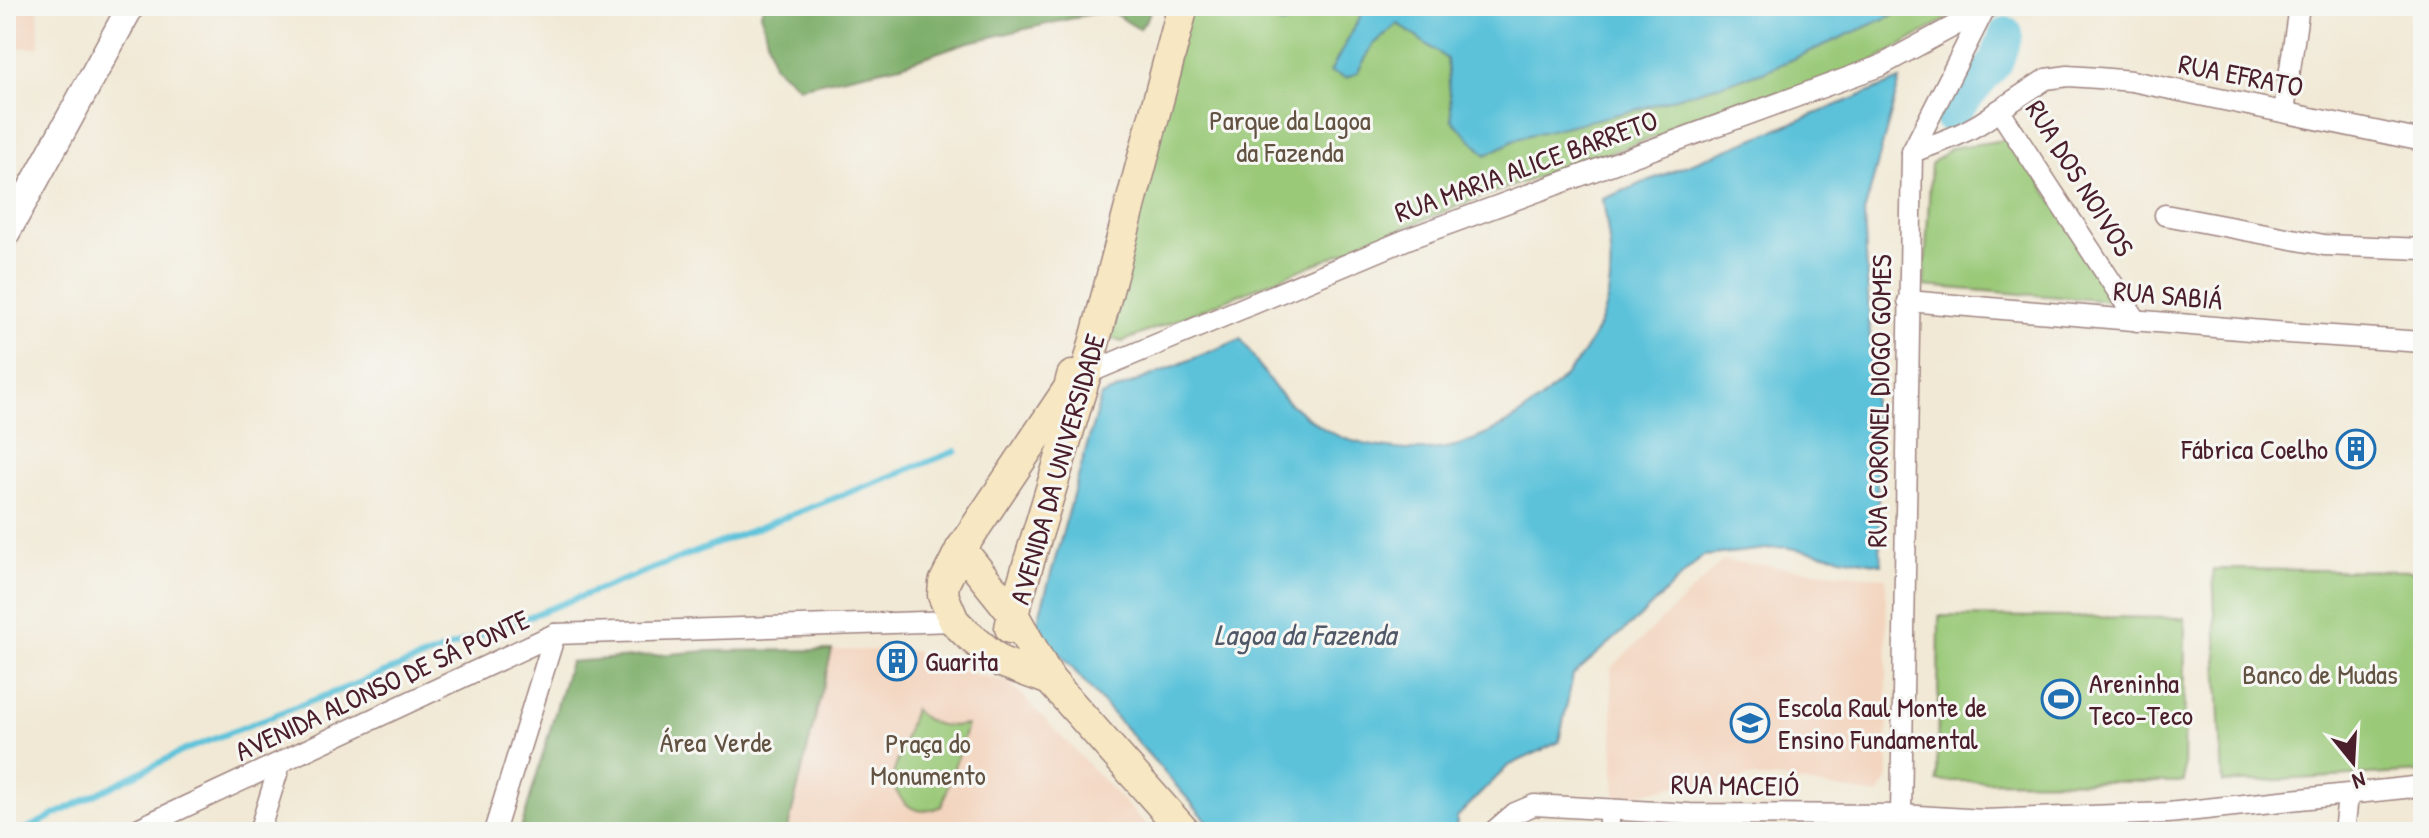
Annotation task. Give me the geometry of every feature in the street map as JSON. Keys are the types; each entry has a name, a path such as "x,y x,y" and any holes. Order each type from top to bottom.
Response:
{"main road":[{"name":"AVENIDA DA UNIVERSIDADE","path":"954,621 943,595 944,583 961,549 1069,388 1167,6"},
{"name":"AVENIDA DA UNIVERSIDADE","path":"1183,6 1086,374 1013,614 1050,680 1185,832"},
{"path":"961,549 1013,614 1001,662"},
{"path":"954,621 1001,662 1050,680"}],"street":[{"path":"6,234 131,6"},
{"path":"2284,112 2299,6"},
{"name":"RUA MARIA ALICE BARRETO","path":"1086,374 1410,238 1880,66 1987,7"},
{"name":"RUA CORONEL DIOGO GOMES","path":"1901,815 1912,152 1987,7"},
{"name":"RUA EFRATO","path":"2046,79 2068,76 2132,81 2423,141"},
{"name":"RUA DOS NOIVOS","path":"2046,79 1999,110 2137,321"},
{"path":"1912,152 1957,137 1979,126 1999,110"},
{"path":"2165,215 2324,245 2423,249"},
{"name":"RUA SABIÁ","path":"1908,301 2423,342"},
{"name":"AVENIDA ALONSO DE SÁ PONTE","path":"131,832 555,634 954,621"},
{"path":"494,832 555,634"},
{"path":"259,832 280,764"},
{"name":"RUA MACEIÓ","path":"1493,832 1515,813 1534,805 1690,814 1773,823 1901,815 1925,824 1984,820 2169,822 2423,786"},
{"path":"2344,832 2348,796"},
{"path":"1609,810 1609,832"},
{"name":"RUA MACEIÓ","path":"1984,820 2013,832"}],"shaded area":[{"path":"6,6 38,6 39,47 6,48"},
{"name":"Escola Raul Monte de Ensino Fundamental","path":"1723,561 1886,578 1888,779 1878,795 1781,779 1746,777 1721,788 1674,786 1615,799 1611,668"},
{"path":"707,651 915,651 933,664 1010,683 1153,832 520,832 570,662"}],"green space":[{"path":"763,6 1152,6 1139,29 1108,10 965,43 901,65 799,87 773,65 761,13"},
{"name":"Parque da Lagoa da Fazenda","path":"1189,6 1969,6 1869,64 1483,196 1122,342 1110,338"},
{"path":"2011,139 2114,293 2109,301 1924,286 1931,164 1951,148"},
{"name":"Banco de Mudas","path":"2213,569 2423,571 2423,772 2223,783"},
{"name":"Areninha Teco-Teco","path":"1939,616 2185,618 2184,782 1937,781"},
{"name":"Área Verde","path":"832,650 787,832 520,832 570,662 707,651"},
{"name":"Praça do Monumento","path":"914,709 938,724 967,725 942,806 925,811 905,803 891,781"}],"water":[{"path":"1213,6 1310,6 1284,25 1247,9 1210,14"},
{"path":"1366,6 1913,6 1763,72 1635,110 1521,137 1486,155 1452,120 1447,59 1398,24 1373,45 1357,73 1346,78 1330,72"},
{"name":"Lagoa da Fazenda","path":"1900,80 1864,213 1881,564 1784,547 1703,556 1573,675 1559,742 1508,766 1457,817 1456,832 1217,832 1036,627 1101,396 1241,339 1284,399 1312,421 1337,435 1392,449 1432,450 1465,443 1512,420 1534,404 1555,386 1589,344 1601,321 1610,283 1610,247 1603,199"}],"waterway":[{"path":"1950,116 1996,62 2006,34"},
{"path":"20,832 185,750 956,451"}],"place":[{"name":"Fábrica Coelho","path":"2356,449"},
{"name":"Guarita","path":"897,661"},
{"name":"Areninha Teco-Teco","path":"2061,699"},
{"name":"Escola Raul Monte de Ensino Fundamental","path":"1750,723"}]}
